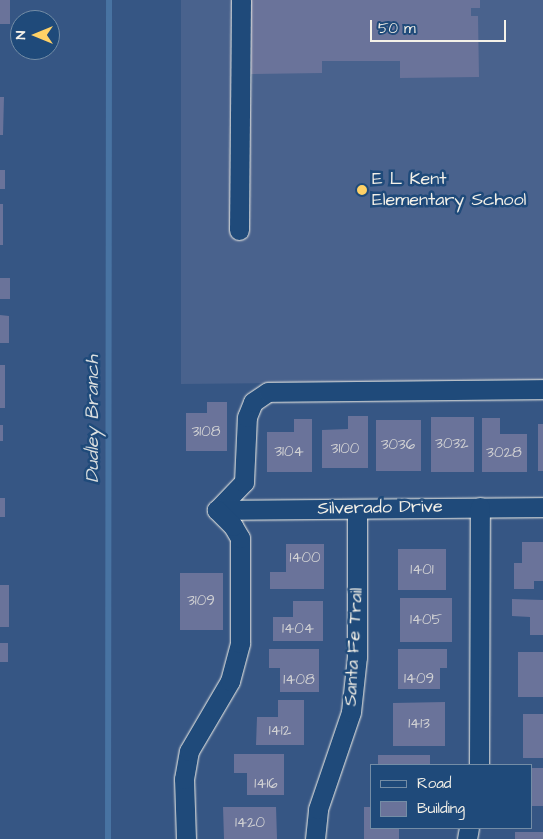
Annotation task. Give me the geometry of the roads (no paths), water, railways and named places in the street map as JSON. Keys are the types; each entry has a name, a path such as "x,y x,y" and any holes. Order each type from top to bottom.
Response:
{"street":[{"path":"239,230 241,0"},
{"path":"186,839 184,779 189,751 230,681 240,642 240,538 234,526 218,510 244,482 247,417 253,402 268,392 543,389"},
{"path":"479,764 480,507"},
{"name":"Silverado Drive","path":"218,510 543,507"},
{"name":"Santa Fe Trail","path":"315,839 318,809 351,712 357,656 357,509"}],"waterway":[{"name":"Dudley Branch","path":"108,839 109,0"}],"place":[{"name":"E L Kent Elementary School","path":"362,190"}]}
